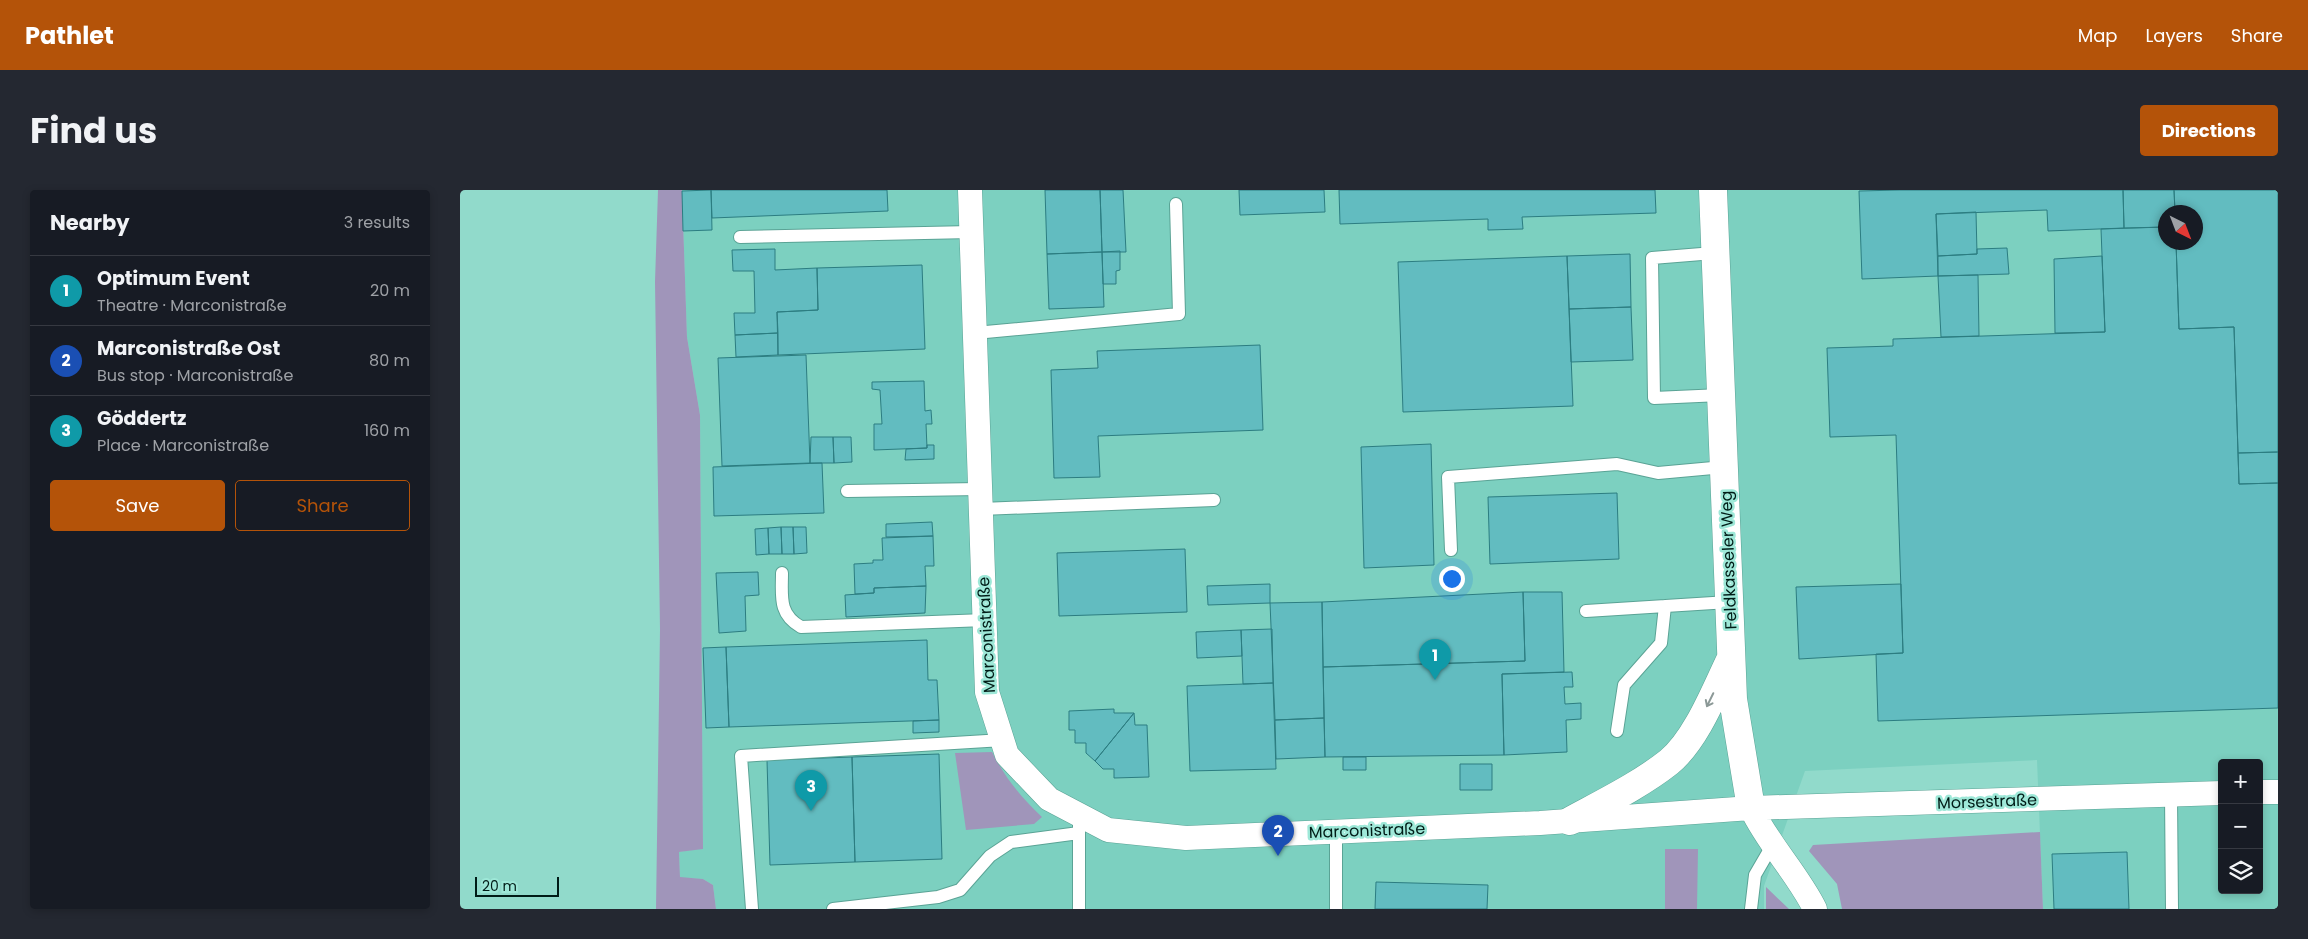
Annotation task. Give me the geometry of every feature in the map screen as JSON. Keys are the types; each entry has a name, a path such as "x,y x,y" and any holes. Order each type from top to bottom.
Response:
{"street":[{"name":"Marconistraße","path":"970,190 987,692 1007,755 1048,799 1079,824 1108,830 1186,838 1570,821 1751,808"},
{"name":"Feldkasseler Weg","path":"1713,190 1733,699 1751,808 1759,825 1803,885 1815,909"},
{"path":"1570,821 1624,791 1670,761 1692,733 1731,656"},
{"path":"2263,792 2278,792"},
{"name":"Morsestraße","path":"1751,808 2218,793"}],"lane":[{"path":"975,333 1179,314 1176,204"},
{"path":"740,237 971,232"},
{"path":"1714,253 1652,258 1654,398 1721,395"},
{"path":"1451,550 1448,477 1617,464 1658,473 1724,467"},
{"path":"847,491 981,499 1214,500"},
{"path":"782,573 782,606 790,621 801,627 985,620"},
{"path":"1586,611 1729,602"},
{"path":"1616,731 1624,685 1661,642 1666,606"},
{"path":"752,909 741,756 1003,740"},
{"path":"2171,795 2172,909"},
{"path":"832,909 938,897 960,890 990,856 1012,842 1079,824 1079,909"},
{"path":"1336,832 1336,909"},
{"path":"1751,909 1755,875 1773,844"}],"shaded area":[{"path":"658,190 682,190 687,337 700,415 703,849 679,852 680,877 703,879 713,885 716,909 656,909 660,630 655,282"},
{"path":"682,190 2278,190 2278,909 2043,909 2037,760 1805,771 1764,886 1764,909 716,909 713,885 703,879 680,878 679,852 703,848 700,415 687,337"},
{"path":"992,752 1014,787 1042,817 1034,824 966,830 955,753"},
{"path":"2040,832 2043,909 1842,909 1837,884 1809,851 1813,845"},
{"path":"1665,849 1698,849 1697,909 1665,909"},
{"path":"1766,887 1789,909 1766,909"}],"building":[{"path":"711,190 887,190 888,211 712,218"},
{"path":"711,190 712,230 683,231 682,191"},
{"path":"1045,190 1100,190 1102,252 1047,254"},
{"path":"1100,190 1123,190 1126,252 1102,252"},
{"path":"1239,190 1324,190 1325,212 1240,215"},
{"path":"1339,190 1655,190 1656,213 1522,217 1523,229 1488,230 1488,219 1340,224"},
{"path":"2123,190 2124,228 2048,231 2047,210 1936,214 1938,276 1862,279 1859,191"},
{"path":"2123,190 2174,190 2175,205 2158,205 2158,227 2124,228"},
{"path":"2174,190 2278,190 2278,452 2238,453 2234,327 2179,329 2176,250 2203,250 2203,205 2175,205"},
{"path":"1976,212 1977,254 1938,256 1936,214"},
{"path":"2158,227 2158,250 2176,250 2179,329 2234,327 2239,484 2278,483 2278,708 1878,721 1876,654 1903,653 1896,435 1830,437 1827,348 1893,346 1893,339 2105,332 2101,229"},
{"path":"2007,248 2009,274 1938,276 1938,256 1977,254 1977,249"},
{"path":"775,249 775,270 817,268 818,310 777,312 778,333 735,335 734,313 755,313 754,271 733,271 732,250"},
{"path":"1120,251 1120,270 1116,271 1116,284 1103,284 1102,252"},
{"path":"1102,252 1104,307 1049,309 1047,254"},
{"path":"1630,254 1631,307 1569,309 1567,256"},
{"path":"1567,256 1573,406 1403,412 1398,262"},
{"path":"2102,256 2105,332 2055,333 2054,259"},
{"path":"922,265 925,349 778,355 777,312 818,310 817,268"},
{"path":"1978,275 1979,336 1941,337 1938,276"},
{"path":"1631,307 1633,360 1571,362 1569,309"},
{"path":"778,333 778,355 736,357 735,335"},
{"path":"1260,345 1263,430 1098,436 1100,477 1054,478 1051,370 1098,368 1097,351"},
{"path":"806,355 810,463 722,466 718,358"},
{"path":"924,381 925,411 931,410 932,424 926,424 927,448 874,450 874,424 882,424 880,390 872,389 872,382"},
{"path":"811,437 833,437 834,463 810,463"},
{"path":"833,437 851,437 852,462 834,463"},
{"path":"1431,444 1434,565 1364,568 1361,447"},
{"path":"927,445 934,445 934,459 905,460 906,449 927,448"},
{"path":"2278,452 2278,483 2239,484 2238,453"},
{"path":"822,463 824,513 714,516 713,467"},
{"path":"1617,493 1619,559 1490,564 1488,497"},
{"path":"932,522 933,536 886,537 886,524"},
{"path":"781,527 782,554 769,554 768,528"},
{"path":"781,527 793,527 794,554 782,554"},
{"path":"793,527 806,527 807,553 794,554"},
{"path":"768,528 769,554 756,555 755,529"},
{"path":"933,536 934,566 925,566 926,586 874,588 874,593 855,594 854,564 873,563 873,560 883,560 882,538"},
{"path":"1185,549 1187,612 1059,616 1057,553"},
{"path":"758,572 759,595 745,596 746,631 719,633 716,573"},
{"path":"1270,584 1270,603 1208,605 1207,586"},
{"path":"1901,584 1903,653 1799,659 1796,587"},
{"path":"926,586 925,613 846,617 845,595 874,593 874,588"},
{"path":"1523,592 1562,592 1564,672 1502,674 1504,755 1325,757 1323,667 1525,661"},
{"path":"1523,592 1525,661 1323,667 1322,602"},
{"path":"1322,602 1324,718 1275,720 1270,603"},
{"path":"1272,629 1273,683 1243,684 1241,630"},
{"path":"1241,630 1242,656 1197,658 1196,632"},
{"path":"927,640 928,680 937,680 939,720 729,727 726,647"},
{"path":"726,647 729,727 706,728 703,648"},
{"path":"1572,672 1573,687 1564,687 1565,704 1581,703 1581,719 1566,720 1567,752 1504,755 1502,674"},
{"path":"1273,683 1276,769 1190,771 1187,686"},
{"path":"1114,709 1114,713 1134,713 1095,761 1086,753 1086,743 1075,743 1075,730 1069,730 1069,711"},
{"path":"1134,713 1135,725 1147,725 1149,777 1114,778 1114,769 1103,769 1095,761"},
{"path":"1324,718 1325,757 1276,759 1275,720"},
{"path":"939,720 939,732 913,733 913,721"},
{"path":"939,754 942,859 855,862 852,757"},
{"path":"852,757 855,862 770,865 767,760"},
{"path":"1343,757 1366,757 1366,770 1343,770"},
{"path":"1460,764 1492,764 1492,790 1460,790"},
{"path":"2127,852 2129,909 2054,909 2052,854"},
{"path":"1376,882 1488,885 1487,909 1375,909"}],"place":[{"name":"Optimum Event","path":"1435,680"},
{"name":"Göddertz","path":"811,811"},
{"name":"Marconistraße Ost","path":"1278,856"}]}
